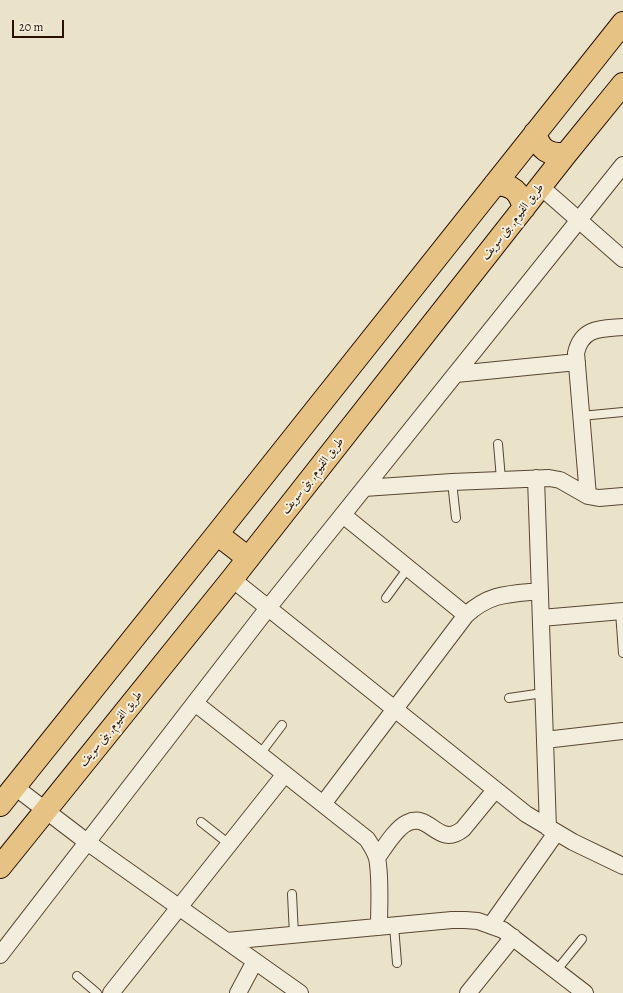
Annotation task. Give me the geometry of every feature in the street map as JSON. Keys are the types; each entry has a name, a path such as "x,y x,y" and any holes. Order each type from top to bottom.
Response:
{"highway":[{"path":"0,805 218,534 623,23"},
{"name":"طريق الفيوم, بنى سويف","path":"0,867 232,579 566,154 623,84"},
{"path":"535,133 538,143 545,151 555,155 566,154"},
{"path":"495,184 505,185 515,190 521,198 524,208"},
{"path":"218,534 248,558"}],"street":[{"path":"0,955 268,608 623,165"},
{"path":"541,187 623,259"},
{"path":"588,496 576,353 578,344 583,336 591,331 623,327"},
{"path":"456,374 577,362"},
{"path":"491,925 552,830 545,740 536,478"},
{"path":"364,488 501,479 549,478 560,480 588,496 599,498 623,496"},
{"path":"343,515 466,615"},
{"path":"232,579 526,814 552,830 623,866"},
{"path":"323,804 466,615 476,605 489,598 540,591"},
{"path":"541,618 621,611"},
{"path":"195,703 367,839 377,858 386,926"},
{"path":"545,740 623,731"},
{"path":"111,993 285,774"},
{"path":"14,787 88,842 300,993"},
{"path":"377,858 402,826 413,821 420,821 440,834 446,836 458,833 463,830 495,790"},
{"path":"227,941 386,926 465,920 478,921 503,930 585,993"},
{"path":"468,993 513,937"},
{"path":"238,993 255,961"}],"lane":[{"path":"581,416 623,412"},
{"path":"498,444 501,479"},
{"path":"452,482 456,518"},
{"path":"386,598 408,568"},
{"path":"621,611 623,653"},
{"path":"509,698 543,693"},
{"path":"260,754 282,725"},
{"path":"201,822 229,844"},
{"path":"292,894 294,935"},
{"path":"386,926 397,963"},
{"path":"556,971 582,939"},
{"path":"77,976 97,993"}]}
